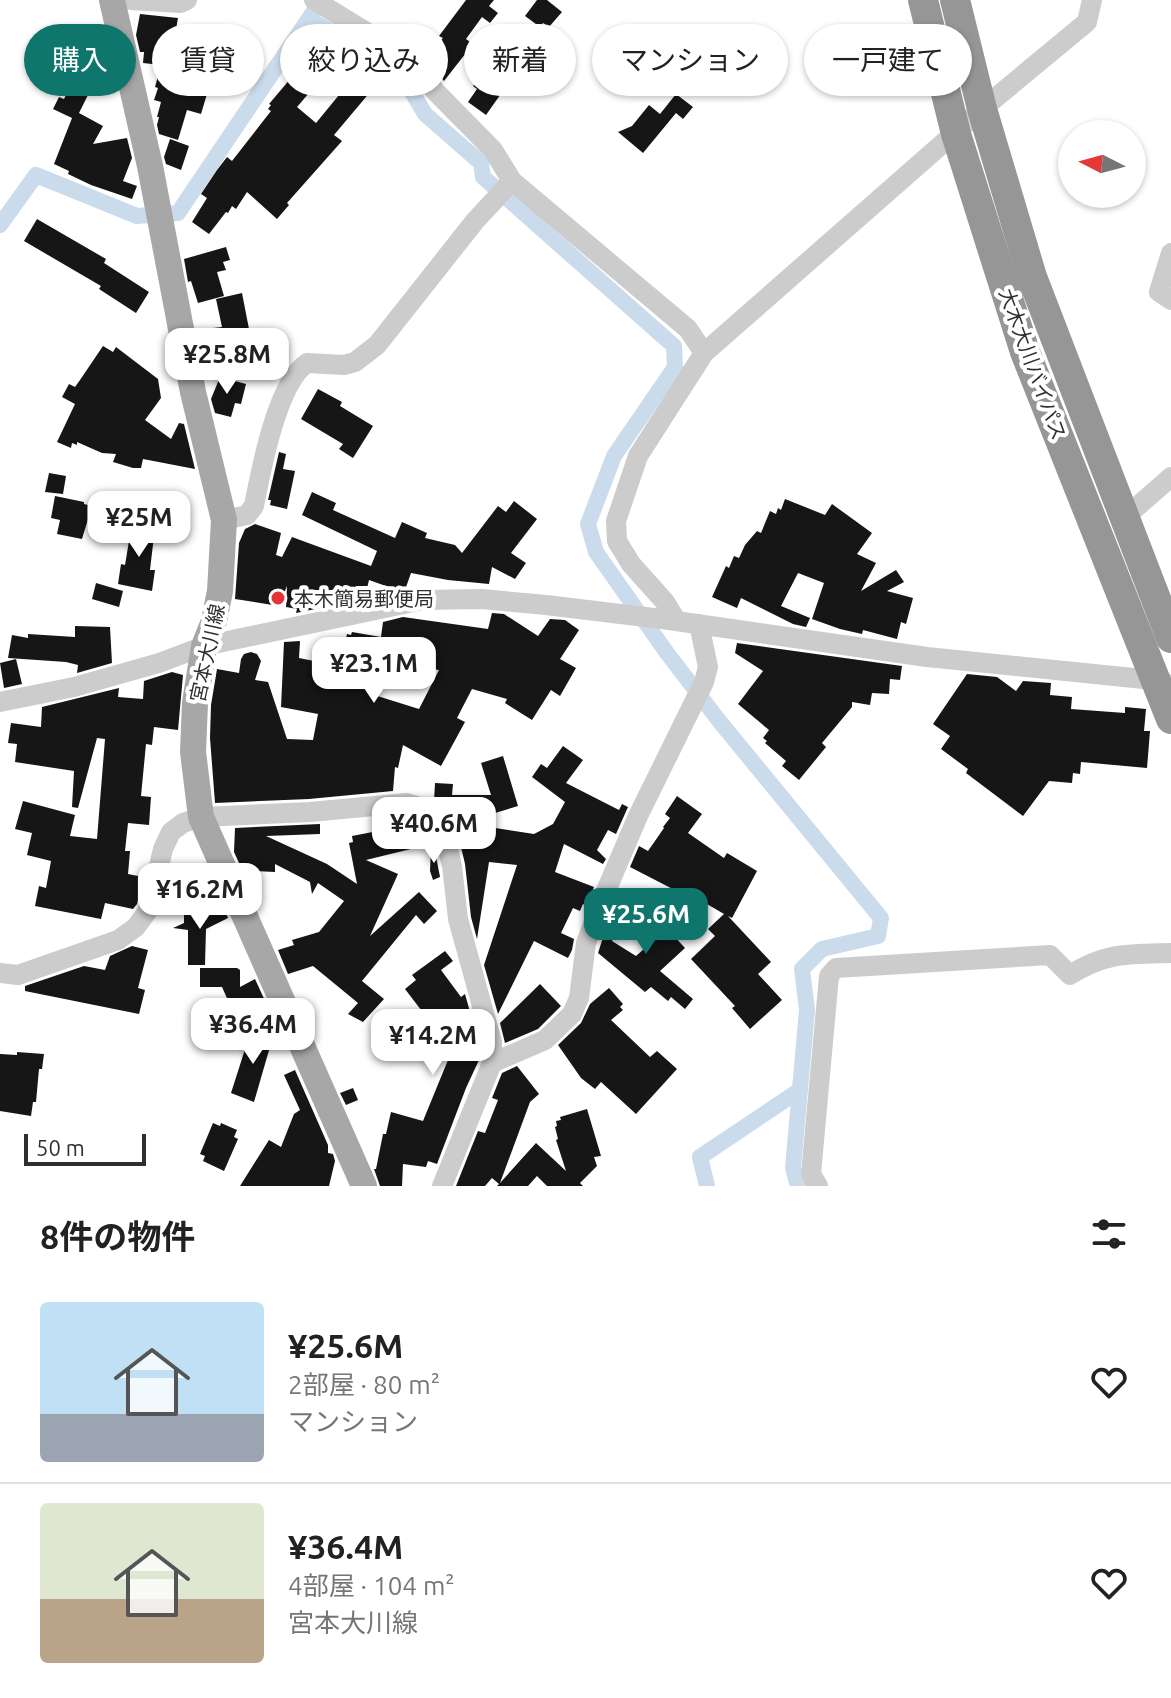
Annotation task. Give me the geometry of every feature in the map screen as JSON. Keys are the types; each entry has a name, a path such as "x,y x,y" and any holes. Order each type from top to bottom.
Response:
{"highway":[{"name":"大木大川バイパス","path":"923,0 956,134 1025,352 1162,680 1171,719"},
{"name":"大木大川バイパス","path":"955,0 982,109 1032,277 1171,638"}],"main road":[{"name":"宮本大川線","path":"112,0 150,166 193,392 224,520 220,591 214,621 204,646 195,703 193,752 201,817 364,1186"}],"street":[{"path":"131,0 180,3 187,0"},
{"path":"669,620 665,602 631,564 617,541 616,521 638,456 704,353 982,109 1087,22 1092,0"},
{"path":"332,5 417,67 435,91 493,150 503,190 688,329 704,353"},
{"path":"224,520 247,515 254,506 277,414 292,376 307,363 344,365 355,362 377,345 503,190"},
{"path":"1171,253 1159,292 1171,300"},
{"path":"1124,518 1171,477"},
{"path":"0,702 74,687 159,663 204,646 423,600 482,599 669,620 927,657 1162,680"},
{"path":"492,1063 545,1040 572,1014 579,998 586,943 603,898 638,816 704,682 708,667 699,624"},
{"path":"0,973 18,975 118,940 136,927 149,909 163,849 171,832 183,823 201,817 310,812 407,803 423,808 436,819 445,837 458,919 492,1042 492,1063 442,1186"},
{"path":"818,1186 811,1174 818,1088 829,976 836,968 1050,955 1070,975 1110,955 1171,953"}],"building":[{"path":"466,0 494,0 489,6 498,13 490,23 482,17 477,24 464,24 464,55 448,76 448,24"},
{"path":"537,0 547,0 562,12 552,24 536,24 525,16"},
{"path":"140,14 178,18 177,24 152,24 152,64 143,63 144,52 140,52 136,35"},
{"path":"280,91 280,96 306,96 297,107 316,123 338,96 367,96 334,135 342,141 287,203 289,205 277,219 247,192 236,209 232,206 209,234 192,222 207,198 201,194 227,157 232,161 271,111 269,104"},
{"path":"65,96 88,96 79,113 103,126 93,144 127,138 132,158 123,181 137,186 132,199 91,185 54,164 72,118 53,109 59,97 64,99"},
{"path":"155,96 206,96 201,114 187,110 178,140 159,134 157,117 161,102 154,100"},
{"path":"472,96 499,96 486,115 468,102"},
{"path":"674,96 693,107 683,119 676,113 643,153 618,132 632,126 649,105 660,114"},
{"path":"170,139 189,146 181,170 166,164 164,157"},
{"path":"37,219 106,259 104,263 149,292 136,313 99,289 101,286 24,241"},
{"path":"226,247 230,260 223,262 226,270 217,272 224,296 198,303 191,281 188,282 184,259"},
{"path":"242,293 249,329 231,332 232,339 216,342 213,328 222,327 216,299"},
{"path":"103,346 113,352 116,347 158,379 161,398 145,420 171,439 179,423 184,424 195,469 143,459 141,468 133,468 113,462 116,454 102,453 77,442 77,445 72,443 71,448 57,442 75,404 62,397 69,384 75,387"},
{"path":"220,377 246,384 241,404 235,403 231,417 215,413 211,399"},
{"path":"318,389 342,402 340,406 373,426 353,458 339,449 343,444 301,419"},
{"path":"279,452 286,454 283,469 295,471 287,509 270,505 271,500 268,500"},
{"path":"49,473 66,476 63,494 45,492"},
{"path":"312,492 336,503 333,510 395,538 402,522 427,533 425,538 455,545 462,553 498,506 506,512 514,501 537,519 511,553 526,563 515,579 492,567 489,584 411,573 405,590 369,580 365,597 356,595 355,599 338,594 330,606 296,613 297,609 286,607 287,586 279,606 235,599 239,543 245,529 255,524 281,533 276,555 282,557 292,537 371,566 377,551 302,515"},
{"path":"55,496 92,506 82,539 57,534 60,520 51,518"},
{"path":"785,499 825,515 832,504 872,533 857,554 876,563 861,591 896,570 904,582 887,591 913,598 906,624 901,622 897,639 863,630 862,634 840,629 812,619 824,583 798,573 781,606 810,618 806,627 793,624 741,598 737,608 712,597 726,566 729,568 734,556 739,558 757,531 761,533 770,511 776,514 778,508 781,510"},
{"path":"132,523 155,527 150,570 155,570 152,591 118,584 121,564 125,565"},
{"path":"96,583 123,591 119,607 92,599"},
{"path":"492,613 504,614 538,636 550,619 565,620 579,630 560,659 576,668 560,696 551,690 532,720 505,703 507,699 472,689 457,718 465,722 441,766 403,745 398,768 395,767 393,791 215,803 210,738 217,669 239,673 244,654 257,654 261,661 255,680 268,682 287,739 313,740 318,714 281,707 284,642 300,641 299,658 334,665 336,659 341,660 347,634 351,635 352,632 381,637 383,622 403,617 488,629","holes":["377,663 439,670 419,709 371,694"]},
{"path":"75,626 110,627 112,663 77,673 78,665 66,662 8,658 12,635 28,638 28,634 75,637"},
{"path":"737,643 902,666 900,680 890,679 889,694 872,693 870,705 852,702 852,707 822,743 826,747 799,780 782,766 786,761 765,743 767,741 763,738 769,730 738,704 763,671 735,653"},
{"path":"16,659 22,684 4,688 0,663"},
{"path":"172,672 183,675 178,730 154,727 152,745 146,744 141,796 151,797 149,825 128,823 125,851 130,851 128,874 143,877 137,904 133,909 105,903 101,919 35,906 39,886 46,888 51,861 27,855 32,833 15,829 23,801 75,815 70,836 97,839 105,739 97,738 78,808 72,807 74,771 15,762 17,744 8,743 11,723 41,727 42,707 119,688 118,697 143,699 144,681"},
{"path":"967,674 997,677 1016,691 1023,681 1051,683 1050,695 1072,697 1071,709 1125,713 1125,707 1146,709 1144,731 1150,731 1147,768 1081,762 1080,774 1073,773 1072,783 1049,781 1023,816 966,773 968,769 941,749 950,736 933,724"},
{"path":"563,746 583,760 566,783 619,810 622,804 628,807 616,834 608,830 597,850 606,859 603,864 564,844 555,872 594,887 586,906 583,904 580,911 573,908 561,933 574,939 572,950 568,958 534,941 498,1014 484,965 517,865 489,862 477,939 458,834 447,813 434,801 435,783 453,784 452,795 491,795 481,763 503,756 518,806 462,823 534,834 553,824 565,802 532,777 541,764 547,768"},
{"path":"677,796 702,814 688,833 724,858 727,853 757,871 732,918 728,916 771,962 758,974 782,1000 750,1029 732,1008 735,1006 691,959 715,936 708,929 724,914 630,867 639,846 648,851 664,828 670,818 665,814"},
{"path":"385,818 412,818 419,847 366,860 398,874 370,936 419,892 437,911 424,924 416,915 362,981 384,999 363,1022 348,1014 358,1003 313,966 288,974 278,950 294,945 292,940 319,932 344,901 318,883 312,894 310,882 275,864 275,872 255,871 255,876 245,876 234,852 235,828 320,824 320,834 266,836 327,864 357,884 349,843 353,842 352,836 388,829"},
{"path":"434,846 440,877 433,880 430,871 431,847"},
{"path":"189,906 203,906 203,915 223,907 228,918 206,929 205,965 188,965 188,930 173,928 184,923 184,913 189,913"},
{"path":"654,906 667,920 663,924 685,948 660,971 693,999 685,1009 671,997 668,1001 651,987 645,992 598,953 612,910 616,912 618,907 624,910 612,941 636,956 654,940 638,923"},
{"path":"132,946 148,950 138,988 145,990 139,1014 25,991 25,986 84,966 105,970 110,956"},
{"path":"445,951 453,961 441,970 461,997 465,994 479,1044 479,1060 437,1164 428,1161 426,1167 403,1164 402,1186 380,1186 374,1169 391,1112 423,1121 457,1038 447,1044 405,989 416,980 412,975"},
{"path":"200,968 237,968 240,970 240,987 255,979 266,1003 242,1014 241,1011 234,1014 222,987 200,987"},
{"path":"540,984 561,1006 538,1029 505,1043 500,1023"},
{"path":"609,988 623,1004 620,1007 623,1010 611,1020 650,1057 657,1051 677,1069 636,1114 601,1082 595,1089 581,1078 558,1045 581,1023 590,1004"},
{"path":"259,1028 274,1033 254,1102 231,1093 247,1043 254,1045"},
{"path":"424,1031 443,1047 424,1059 419,1054 415,1057 407,1043"},
{"path":"17,1052 44,1054 31,1116 0,1111 0,1054 17,1055"},
{"path":"517,1066 539,1094 530,1102 500,1183 536,1143 566,1171 556,1140 556,1121 587,1109 601,1156 594,1157 597,1166 580,1183 583,1186 547,1186 537,1176 528,1186 497,1186 499,1184 492,1178 485,1186 456,1186 478,1131 485,1133 498,1100 492,1098 502,1073"},
{"path":"295,1070 328,1145 328,1153 333,1154 335,1161 329,1186 240,1186 269,1140 281,1147 294,1114 300,1110 284,1075"},
{"path":"353,1088 358,1100 346,1105 340,1093"},
{"path":"213,1123 237,1130 234,1137 238,1139 224,1171 203,1161 205,1156 200,1154"}],"waterway":[{"path":"0,225 36,175 137,216 178,213 314,11"},
{"path":"309,19 400,72 425,114 481,163 483,177 674,346 675,367 614,456 588,524 596,552 720,722 881,918 878,936 822,949 802,969 807,1010 793,1168 798,1186"},
{"path":"707,1186 700,1157 800,1090"}],"place":[{"name":"本木簡易郵便局","path":"278,598"}]}
